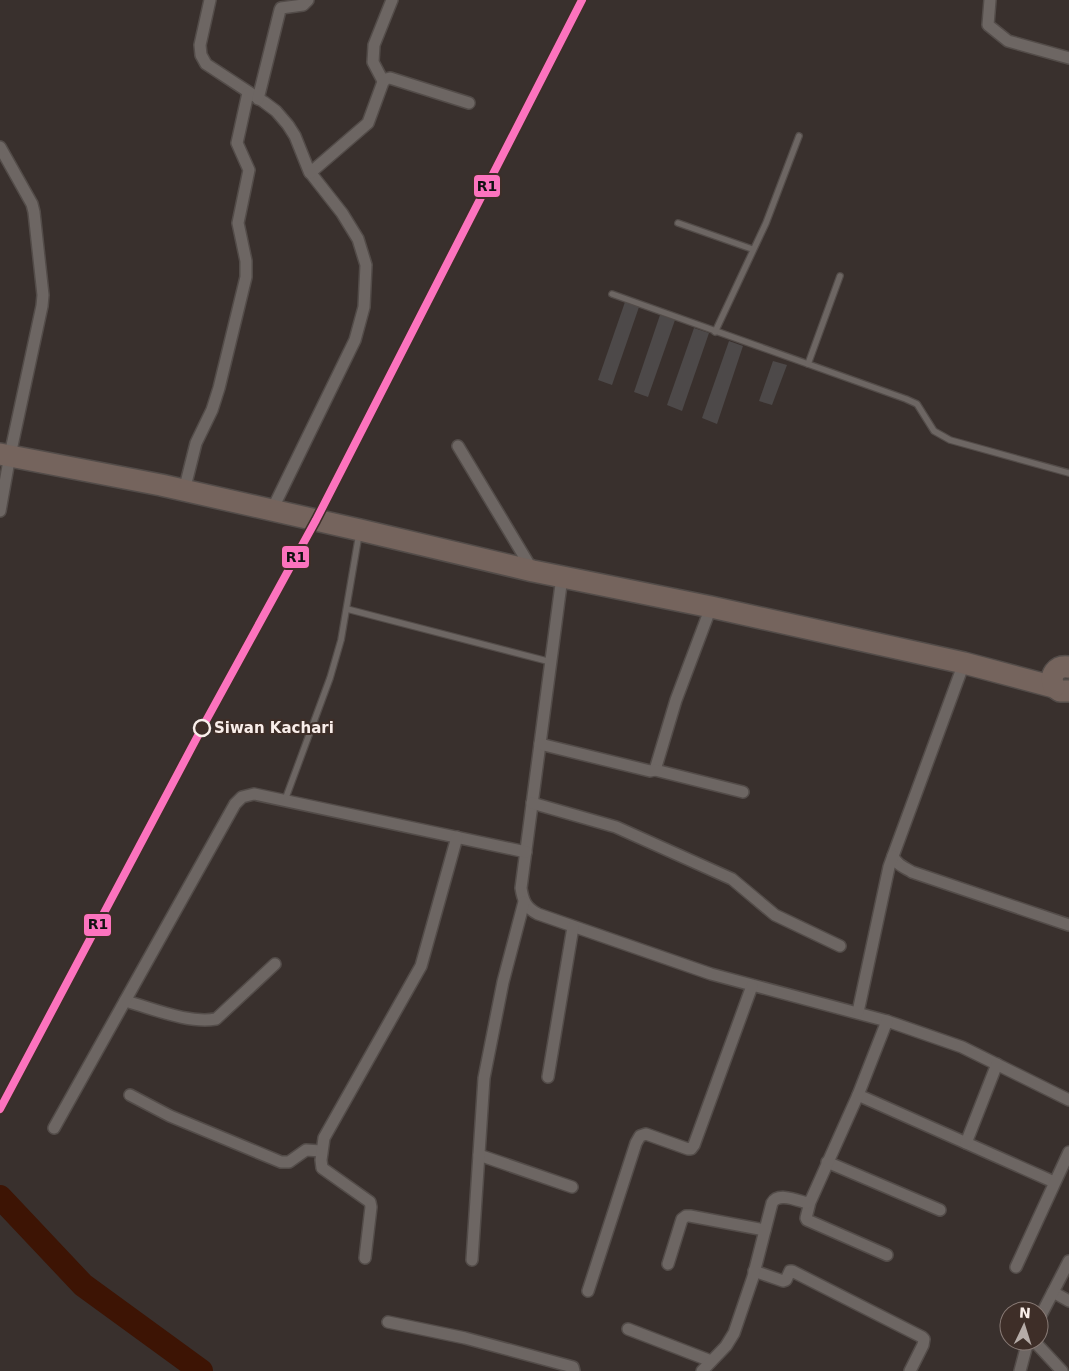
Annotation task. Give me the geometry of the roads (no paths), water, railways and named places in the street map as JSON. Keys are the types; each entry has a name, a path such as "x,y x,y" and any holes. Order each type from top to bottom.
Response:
{"highway":[{"path":"5,455 272,510 533,571 964,663 1065,690"},
{"path":"1065,690 1052,679 1054,671 1061,667 1069,667"}],"street":[{"path":"210,0 200,46 200,55 206,64 276,111 288,125 310,173 342,213 358,239 366,265 364,307 355,340 272,510"},
{"path":"184,491 196,443 212,410 219,388 246,277 246,261 238,223 249,170 237,143 280,10 281,8 303,6 308,0"},
{"path":"383,81 373,62 374,45 392,0"},
{"path":"990,0 988,25 1008,41 1069,58"},
{"path":"310,173 368,123 383,81 390,78 469,103"},
{"path":"0,147 32,204 43,301 5,455 0,511"},
{"path":"458,446 533,571"},
{"path":"472,1260 484,1078 502,982 524,902 521,888 562,577"},
{"path":"655,770 676,700 711,608"},
{"path":"858,1012 889,867 964,663"},
{"path":"540,744 743,792"},
{"path":"54,1128 235,804 242,797 254,794 285,800 526,852"},
{"path":"532,803 616,827 723,875 737,882 775,915 840,946"},
{"path":"365,1258 370,1202 322,1168 321,1151 324,1138 332,1121 421,966 458,837"},
{"path":"893,856 898,864 912,872 1069,925"},
{"path":"524,902 531,910 538,914 711,974 858,1012 962,1047 1069,1100"},
{"path":"548,1077 573,926"},
{"path":"125,1001 191,1019 206,1021 216,1019 275,964"},
{"path":"588,1291 636,1143 640,1136 646,1134 688,1149 691,1149 694,1145 752,986"},
{"path":"887,1021 858,1094 810,1202 806,1218 887,1254"},
{"path":"966,1144 997,1064"},
{"path":"858,1094 1054,1182"},
{"path":"130,1095 170,1116 281,1162 289,1162 306,1150 321,1151"},
{"path":"1016,1267 1069,1152"},
{"path":"479,1155 572,1188"},
{"path":"827,1162 940,1210"},
{"path":"702,1371 726,1346 734,1333 754,1271 772,1203 779,1196 806,1203 810,1202"},
{"path":"668,1264 682,1219 686,1216 764,1230"},
{"path":"1048,1301 1069,1261"},
{"path":"754,1271 783,1281 786,1280 790,1271 792,1271 922,1336 924,1339 923,1345 910,1371"},
{"path":"1053,1292 1069,1301"},
{"path":"388,1322 465,1338 573,1367 574,1371"},
{"path":"628,1329 711,1361"},
{"path":"1020,1371 1025,1351"},
{"path":"1043,1351 1062,1371"}],"lane":[{"path":"715,332 752,249 766,223 799,136"},
{"path":"678,223 752,249"},
{"path":"808,364 840,276"},
{"path":"612,294 917,404 934,430 950,440 1069,473"},
{"path":"285,800 330,678 341,640 360,530"},
{"path":"347,609 551,662"}],"waterway":[{"path":"0,1197 83,1285 201,1371"}],"place":[{"name":"Siwan Kachari","path":"202,728"}]}
